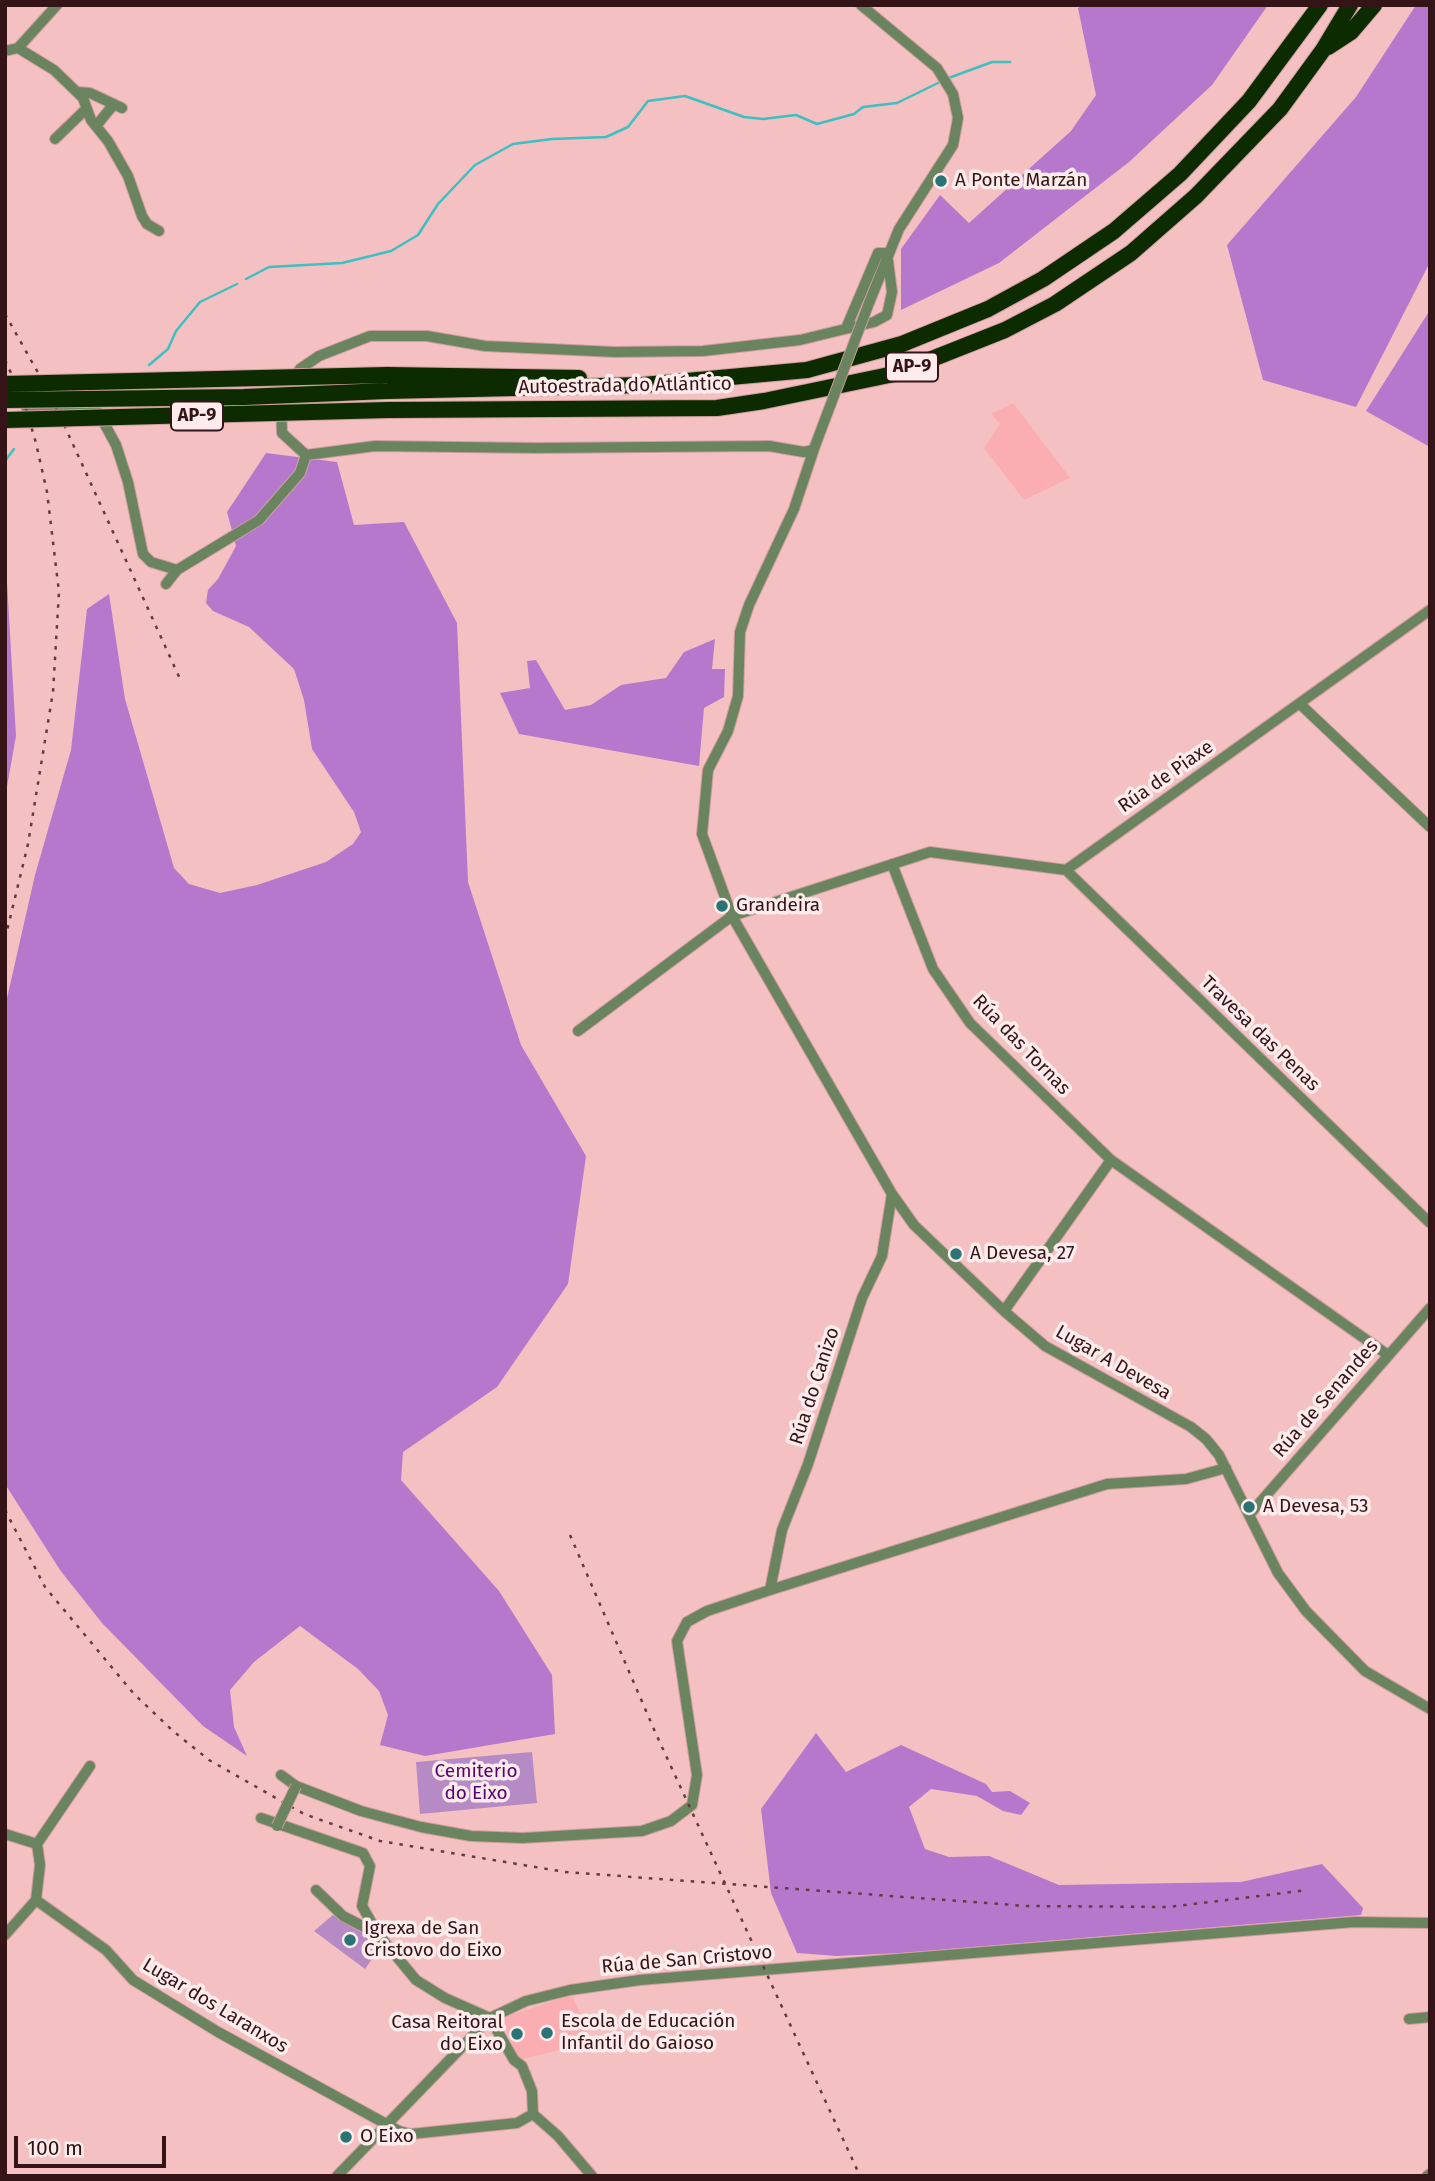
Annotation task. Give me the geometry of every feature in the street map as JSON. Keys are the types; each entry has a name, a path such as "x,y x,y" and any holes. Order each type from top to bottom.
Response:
{"highway":[{"name":"Autoestrada do Atlántico","path":"5,400 244,397 387,383 643,385 807,370 902,344 988,309 1043,279 1114,231 1180,174 1249,101 1320,5"},
{"name":"Autoestrada do Atlántico","path":"5,420 388,410 717,408 894,374 1005,330 1055,304 1131,253 1242,151 1280,109 1323,50 1350,5"},
{"path":"1323,50 1351,32 1374,5"},
{"path":"5,384 387,383"}],"street":[{"path":"5,51 18,48 57,5"},
{"path":"306,455 282,433 281,403 300,369 319,356 370,336 427,336 485,346 703,351 800,340 874,322 887,316 892,292 887,253 949,151 958,123 953,94 937,68 862,5"},
{"path":"18,48 54,70 78,92 96,127 128,176 142,216 147,224 159,231"},
{"path":"78,92 90,93 118,106 96,127"},
{"path":"55,139 86,109"},
{"path":"847,327 878,253 887,253"},
{"name":"Lugar A Devesa","path":"887,253 794,509 749,605 740,632 738,696 729,731 708,770 702,834 732,916 892,1194 925,1237 1004,1311 1056,1354 1200,1433 1213,1446 1226,1468 1286,1586 1324,1631 1375,1679 1430,1709"},
{"path":"5,407 84,408 98,412 116,445 128,482 143,554 151,562 177,570"},
{"path":"306,455 374,446 769,446 804,452 814,448"},
{"path":"166,584 177,570 259,520 300,473 306,455"},
{"name":"Rúa de Piaxe","path":"1066,870 1430,610"},
{"path":"1300,704 1430,827"},
{"path":"578,1031 732,916 930,852 1066,870"},
{"name":"Rúa das Tornas","path":"892,864 933,969 970,1023 1111,1160 1388,1355"},
{"name":"Travesa das Penas","path":"1066,870 1430,1223"},
{"path":"1004,1311 1111,1160"},
{"name":"Rúa do Canizo","path":"770,1590 782,1531 808,1464 862,1298 881,1256 892,1194"},
{"name":"Rúa de Senandes","path":"1249,1515 1430,1308"},
{"path":"281,1775 296,1786 361,1811 421,1827 471,1836 523,1838 642,1831 671,1821 692,1805 697,1775 677,1641 687,1622 707,1611 770,1590 1107,1484 1186,1479 1226,1468"},
{"path":"5,1936 36,1899 40,1865 37,1844 90,1766"},
{"path":"277,1826 296,1786"},
{"path":"261,1818 277,1826 307,1831 363,1853 370,1866 362,1906 378,1934 416,1980 445,1998 490,2018 514,2060 522,2066 532,2091 533,2114 558,2136 592,2176"},
{"path":"5,1834 37,1844"},
{"path":"316,1891 342,1916 378,1934"},
{"name":"Lugar dos Laranxos","path":"36,1899 106,1950 133,1980 218,2032 411,2134 517,2123 533,2114"},
{"name":"Rúa de San Cristovo","path":"337,2176 490,2018 526,2001 570,1990 640,1980 1354,1923 1430,1923"},
{"path":"1409,2019 1430,2017"}],"shaded area":[{"path":"1083,5 1268,5 1212,85 1129,162 999,263 901,310 901,249 940,195 969,223 1071,131 1096,95 1078,8"},
{"path":"1416,5 1430,5 1430,262 1356,407 1263,380 1227,245 1356,97"},
{"path":"1430,310 1430,447 1366,411"},
{"path":"1013,403 1070,478 1024,500 984,448 1000,424 991,414"},
{"path":"266,453 337,462 354,525 404,522 457,623 468,882 521,1045 586,1156 568,1284 497,1387 403,1452 401,1480 499,1591 552,1675 555,1734 425,1756 380,1745 388,1715 379,1691 358,1669 300,1626 254,1662 230,1690 234,1727 247,1756 203,1726 102,1623 60,1570 5,1484 5,1007 35,875 71,750 87,609 109,594 125,699 174,868 189,884 220,893 257,885 326,862 353,844 361,832 354,812 312,749 304,700 294,669 249,627 213,611 206,603 208,590 218,579 236,546 227,512"},
{"path":"5,548 16,736 5,798"},
{"path":"715,639 712,669 725,669 724,697 704,708 699,766 519,734 500,693 530,688 527,661 536,660 565,710 591,705 621,685 666,678 684,652"},
{"path":"816,1733 846,1772 901,1745 986,1784 992,1792 1010,1791 1030,1803 1021,1815 1003,1811 977,1796 931,1789 909,1807 925,1849 949,1857 989,1856 1059,1885 1241,1882 1322,1864 1363,1908 1361,1915 901,1953 837,1956 797,1953 771,1893 761,1809"},
{"name":"Escola de Educación Infantil do Gaioso","path":"572,1995 592,2042 519,2060 501,2018"}],"green space":[{"name":"Cemiterio do Eixo","path":"532,1752 537,1803 420,1814 416,1762"},
{"path":"333,1915 382,1944 365,1969 314,1931"}],"waterway":[{"path":"946,79 992,62 1010,62"},
{"path":"246,279 269,267 342,263 391,251 418,235 438,204 475,165 513,144 606,137 628,127 648,101 685,96 744,117 763,119 796,115 817,124 854,114 863,107 897,103 940,82"},
{"path":"149,365 168,349 176,331 200,302 237,284"},
{"path":"5,461 14,449"}],"railway":[{"path":"5,314 50,394 181,681"},
{"path":"5,360 23,399 36,443 47,492 59,592 53,692 28,844 5,939"},
{"path":"5,1510 45,1587 134,1694 173,1731 209,1760 304,1814 380,1841 565,1872 1027,1906 1169,1907 1308,1890"},
{"path":"570,1535 656,1734 860,2176"}],"place":[{"name":"A Ponte Marzán","path":"941,181"},
{"name":"Grandeira","path":"722,906"},
{"name":"A Devesa, 27","path":"956,1254"},
{"name":"A Devesa, 53","path":"1249,1507"},
{"name":"Igrexa de San Cristovo do Eixo","path":"350,1940"},
{"name":"Escola de Educación Infantil do Gaioso","path":"547,2033"},
{"name":"Casa Reitoral do Eixo","path":"517,2034"},
{"name":"O Eixo","path":"346,2137"}]}
